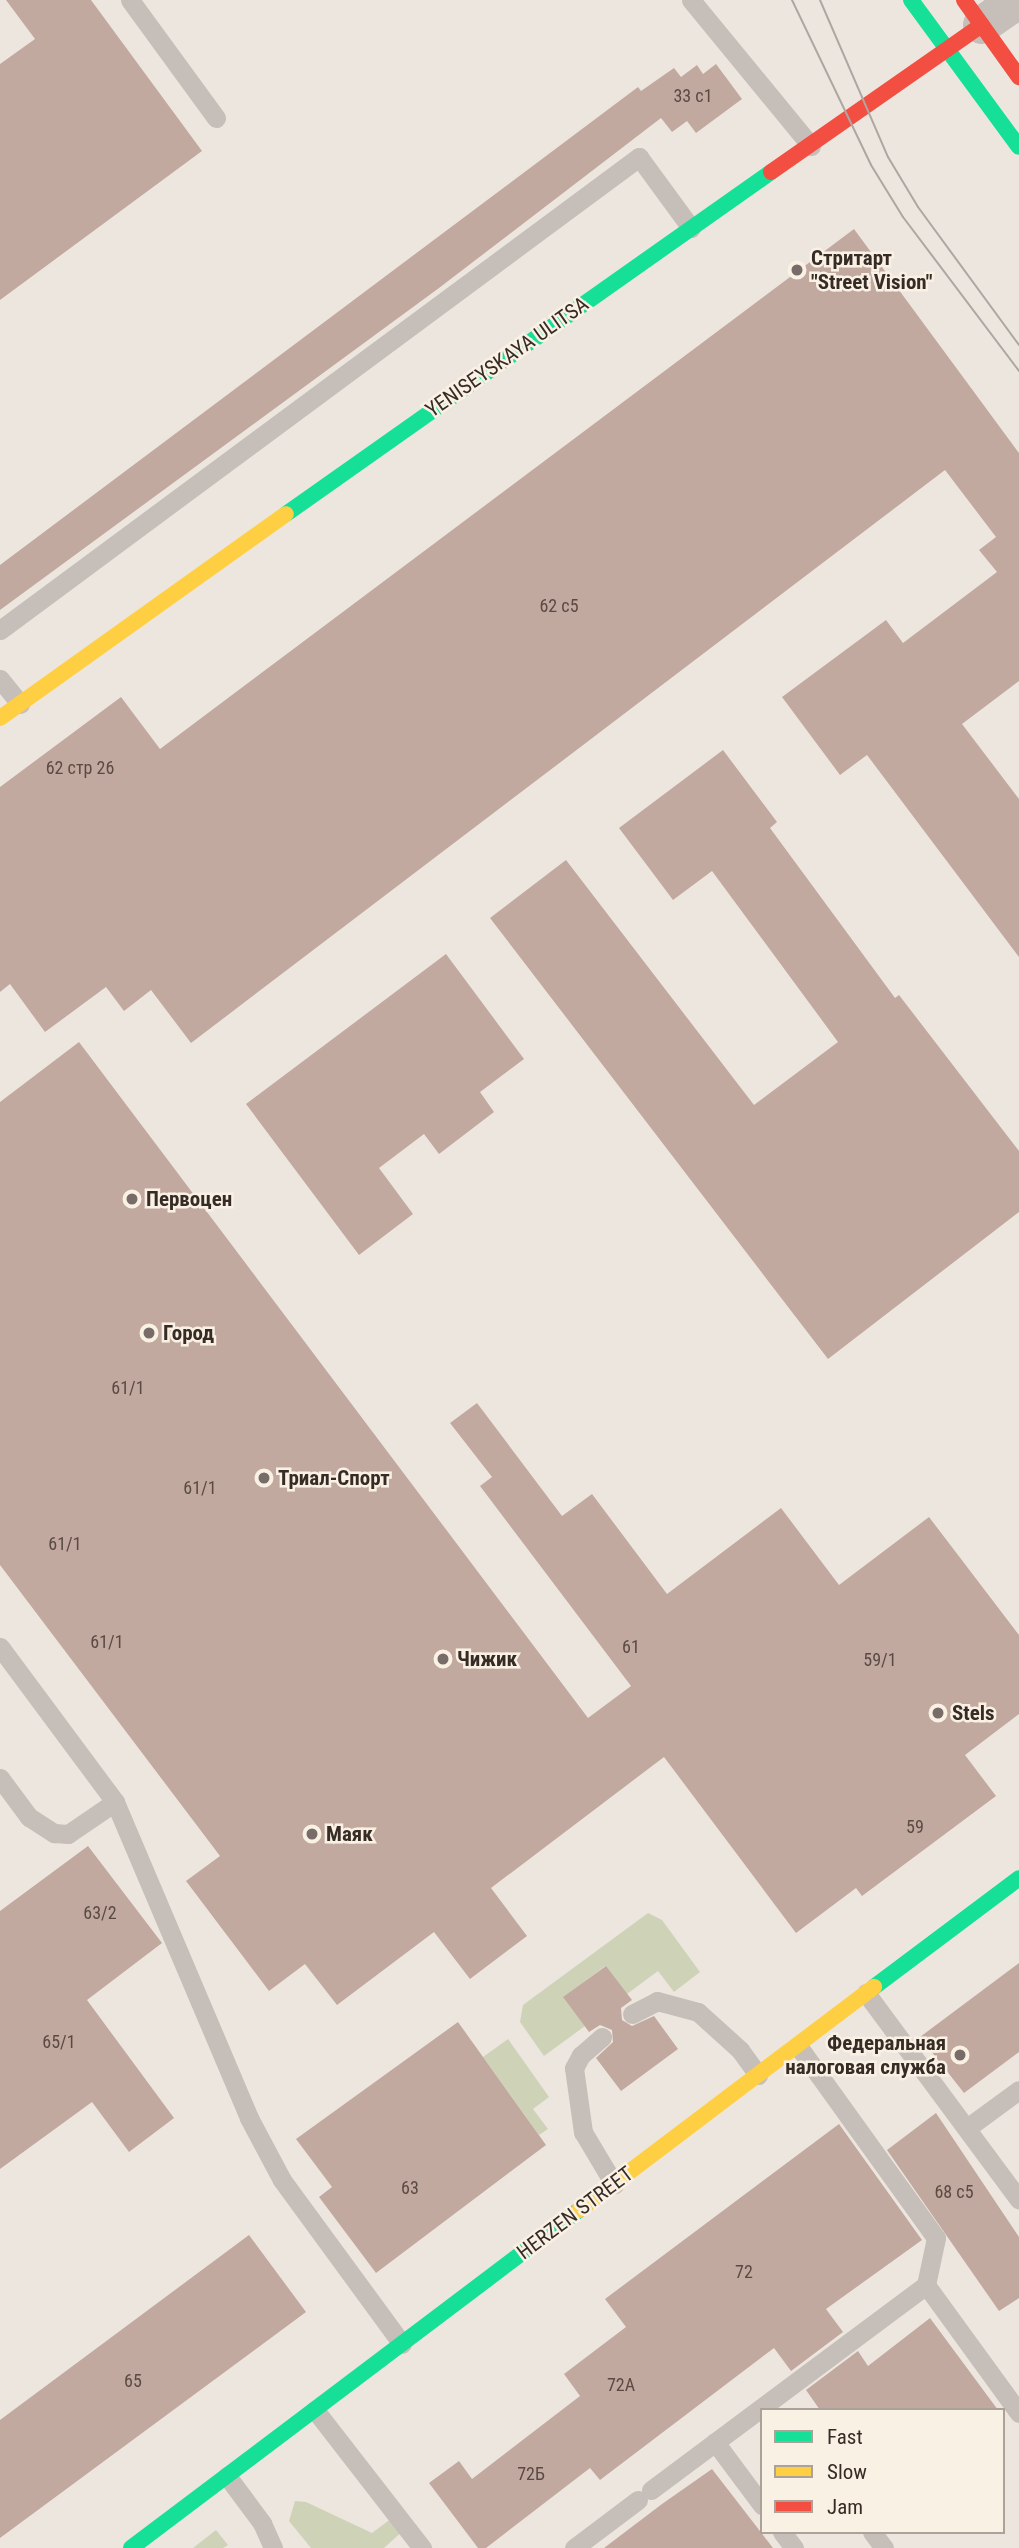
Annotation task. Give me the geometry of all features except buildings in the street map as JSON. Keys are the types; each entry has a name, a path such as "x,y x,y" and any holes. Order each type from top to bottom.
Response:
{"street":[{"path":"911,0 1019,147"},
{"name":"YENISEYSKAYA ULITSA","path":"0,718 691,228 947,50 973,12 1018,0"},
{"path":"973,12 1019,77"},
{"name":"HERZEN STREET","path":"131,2548 1019,1878"}],"lane":[{"path":"130,0 216,118"},
{"path":"691,0 811,146"},
{"path":"0,630 639,157 691,228"},
{"path":"0,679 20,704"},
{"path":"0,1647 115,1802 249,2118 282,2180 402,2344"},
{"path":"0,1778 29,1817 54,1833 76,1830 115,1802"},
{"path":"866,1993 1019,2199"},
{"path":"632,2014 657,2001 698,2012 740,2050 758,2075"},
{"path":"602,2037 581,2054 574,2068 583,2132 614,2184"},
{"path":"776,2405 926,2284 936,2238 798,2046"},
{"path":"967,2128 1019,2090"},
{"path":"926,2284 1019,2413"},
{"path":"315,2410 422,2548"},
{"path":"574,2548 715,2442 760,2415"},
{"path":"715,2442 760,2502"},
{"path":"227,2476 262,2523 273,2548"}],"green space":[{"path":"648,1913 662,1920 700,1972 674,1992 658,1971 627,1994 605,1966 564,1997 585,2026 544,2056 520,2022 523,2005"},
{"path":"508,2039 549,2097 533,2109 548,2129 539,2135 483,2057"},
{"path":"295,2501 306,2502 372,2533 396,2515 406,2528 384,2548 311,2548 289,2521"},
{"path":"216,2530 228,2545 223,2548 193,2548"}],"tram line":[{"path":"792,0 871,165 903,217 1019,371"},
{"path":"820,0 888,157 918,207 1019,345"}],"traffic: fast":[{"path":"911,0 1019,147"},
{"path":"286,514 771,172"},
{"path":"874,1987 1019,1878"},
{"path":"131,2548 579,2210"}],"traffic: slow":[{"path":"0,718 286,514"},
{"path":"579,2210 874,1987"}],"traffic: jam":[{"path":"964,0 1019,77"},
{"path":"771,172 982,25"}],"place":[{"name":"Стритарт \"Street Vision\"","path":"797,270"},
{"name":"Первоцен","path":"132,1199"},
{"name":"Город","path":"149,1333"},
{"name":"Триал-Спорт","path":"264,1478"},
{"name":"Чижик","path":"443,1659"},
{"name":"Stels","path":"938,1713"},
{"name":"Маяк","path":"312,1834"},
{"name":"Федеральная налоговая служба","path":"960,2055"}]}
